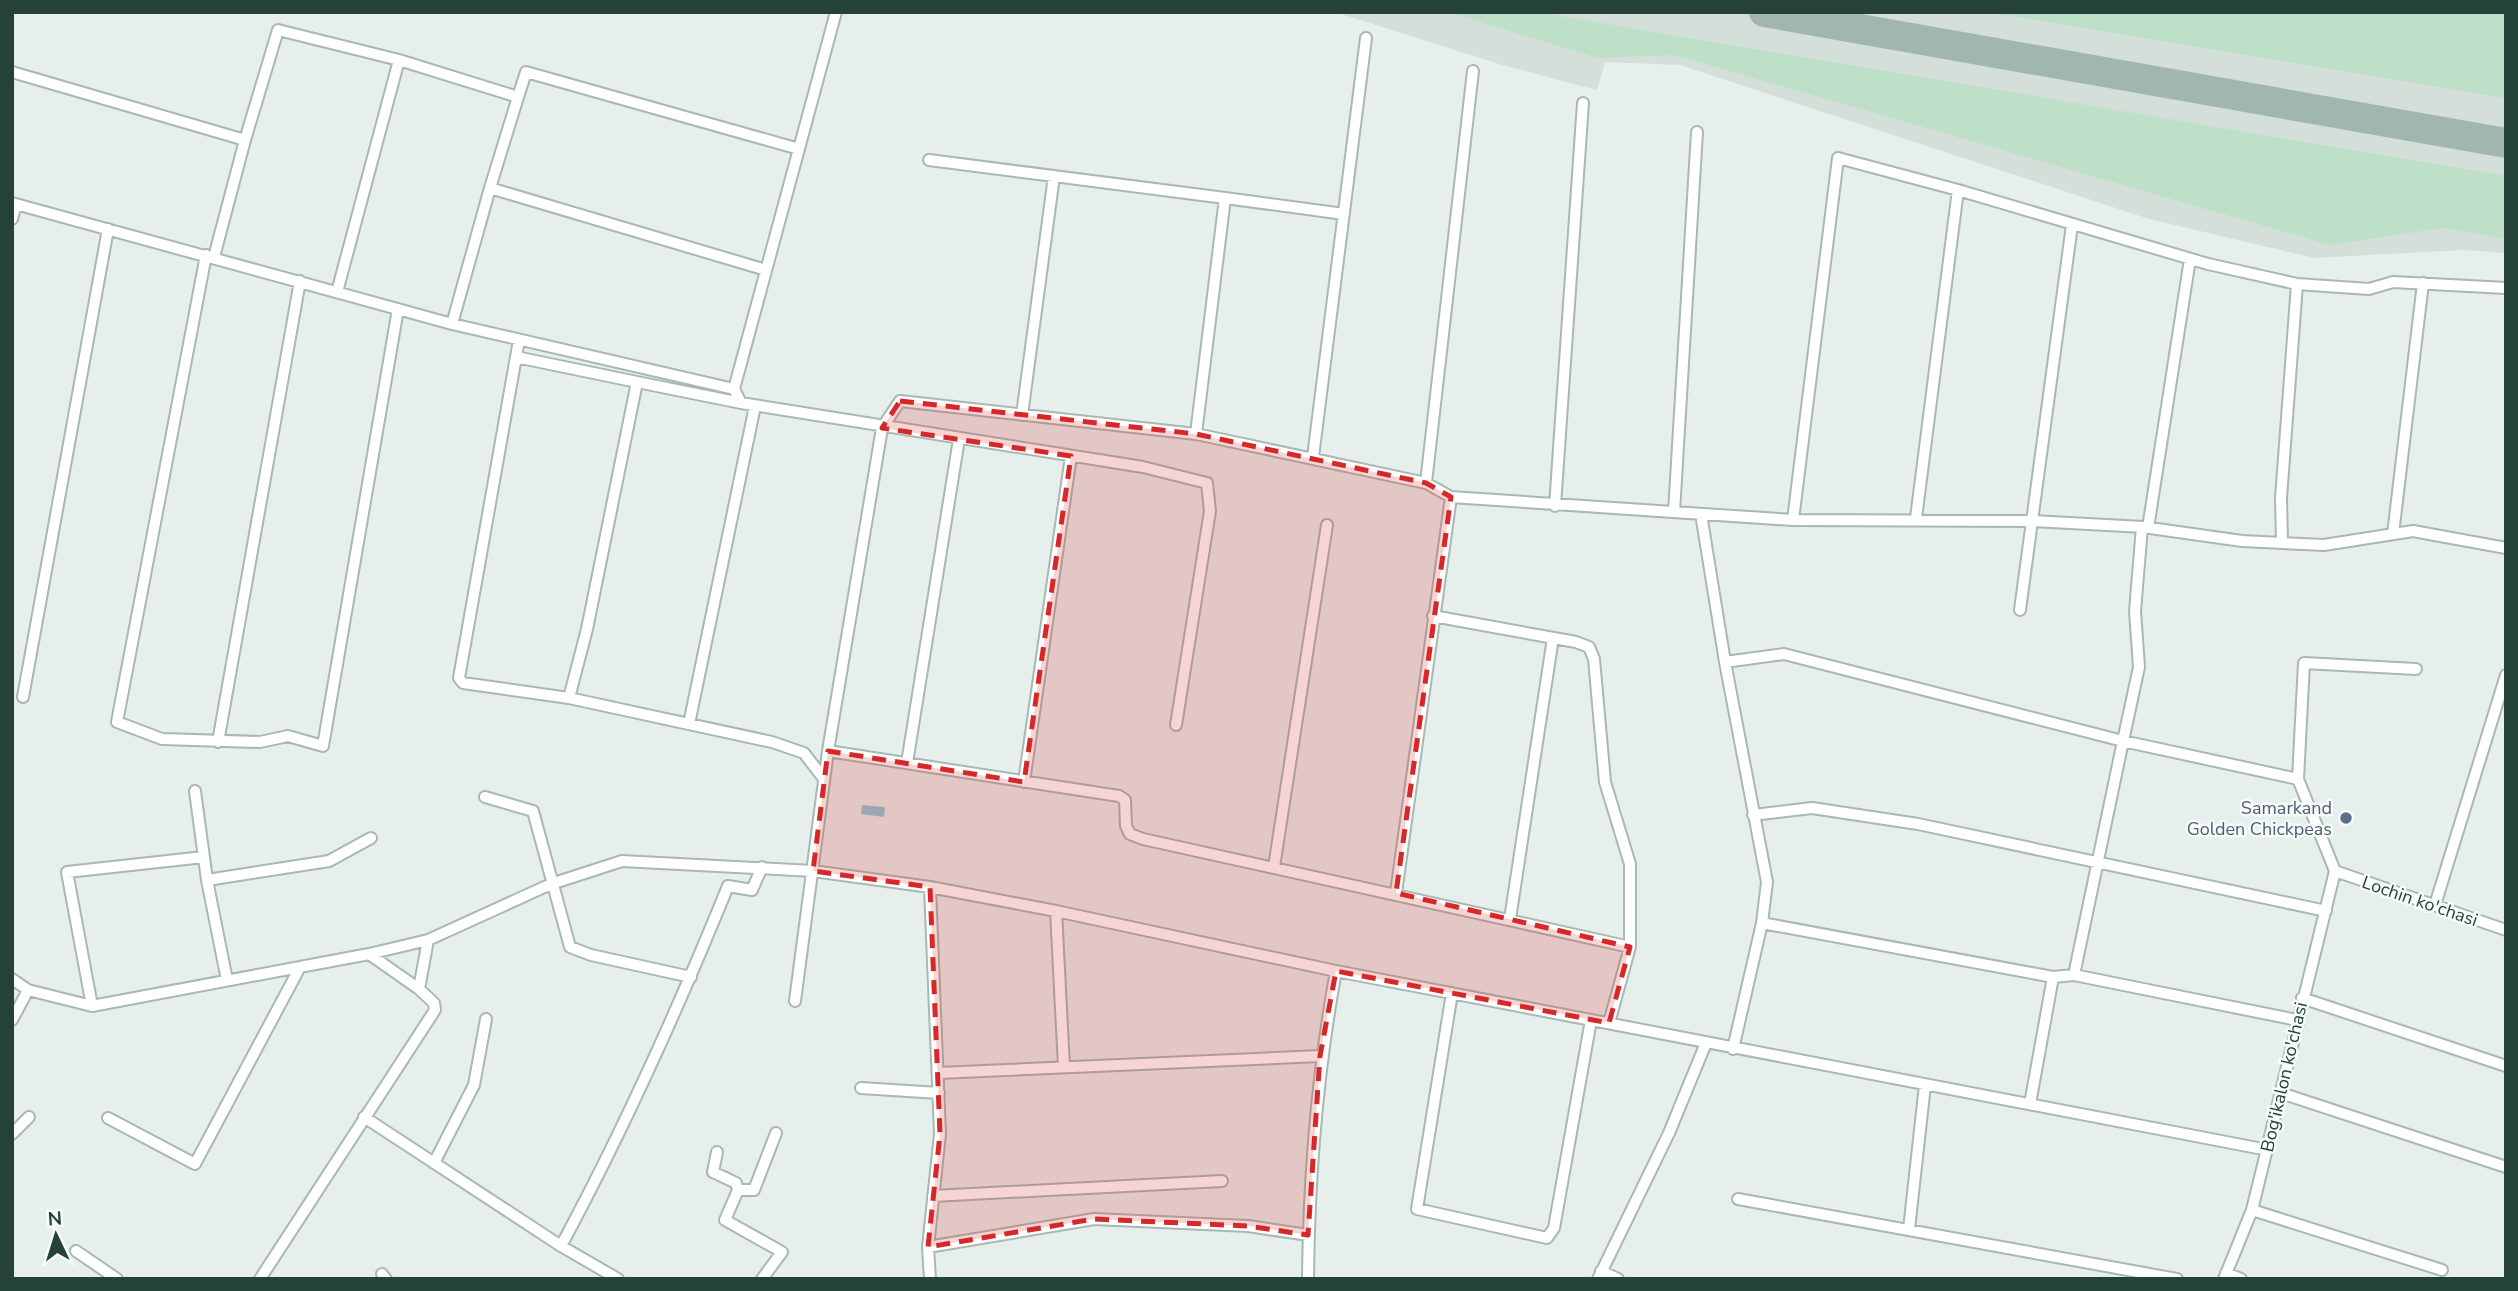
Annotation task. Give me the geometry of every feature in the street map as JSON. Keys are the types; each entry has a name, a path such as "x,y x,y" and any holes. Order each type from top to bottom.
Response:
{"street":[{"path":"741,403 734,389 836,12"},
{"path":"398,309 323,746 288,736 260,742 162,739 117,722 210,256 278,30 399,60 518,97"},
{"path":"1313,457 1366,38"},
{"path":"337,292 399,60"},
{"path":"1426,483 1473,71"},
{"path":"12,72 246,140"},
{"path":"452,324 526,72 799,149"},
{"path":"1555,506 1583,103"},
{"path":"1674,512 1697,132"},
{"path":"1793,520 1838,159 1958,190 2190,259 2297,284 2369,289 2393,282 2506,288"},
{"path":"929,160 1344,214"},
{"path":"1022,415 1054,176"},
{"path":"490,188 766,270"},
{"path":"1916,518 1958,190"},
{"path":"1196,434 1225,198"},
{"path":"12,219 14,204 452,324 734,389"},
{"path":"2020,610 2072,225"},
{"path":"23,697 108,229"},
{"path":"2148,528 2190,259"},
{"path":"218,742 300,281"},
{"path":"2282,543 2281,498 2297,284"},
{"path":"2393,534 2423,284"},
{"path":"519,340 459,678 463,683 569,698 772,742 804,754 824,779"},
{"path":"516,357 755,406 1143,467 1206,483 1210,511 1176,725"},
{"path":"569,698 590,615 637,383"},
{"path":"796,1002 828,751 882,428 900,401 1196,434 1426,483 1451,497 1793,520 2033,520 2148,528"},
{"path":"689,724 755,406"},
{"path":"907,763 958,439"},
{"path":"1024,782 1071,456"},
{"path":"1396,893 1451,497"},
{"path":"1701,514 1725,662 1767,882 1762,923 1733,1049"},
{"path":"1274,867 1327,525"},
{"path":"2074,975 2139,667 2135,611 2142,527 2242,541 2324,545 2413,531 2506,548"},
{"path":"1433,617 1589,647 1594,659 1605,782 1630,864 1630,947 1609,1023"},
{"path":"1510,919 1553,638"},
{"path":"1725,662 1784,654 2123,741 2298,779"},
{"path":"2335,871 2298,779 2304,663 2416,669"},
{"path":"2435,905 2506,675"},
{"path":"828,751 1119,796 1125,800 1126,826 1130,834 1630,947"},
{"path":"195,791 207,880 227,980"},
{"path":"485,797 533,811 570,947 591,955 691,977"},
{"path":"1753,815 1812,808 1918,824 2326,911"},
{"path":"207,880 329,861 371,838"},
{"path":"92,1006 67,872 204,857"},
{"path":"12,979 28,990 92,1006 299,969 428,940 551,884 622,861 762,867 930,887 1336,971 2268,1150"},
{"path":"562,1246 603,1169 691,977 728,887 752,890 762,867"},
{"name":"Lochin ko'chasi","path":"2335,871 2506,930"},
{"name":"Bog'ikalon ko'chasi","path":"2225,1276 2252,1210 2335,871"},
{"path":"930,887 940,1134 928,1247 930,1279"},
{"path":"1056,911 1064,1067"},
{"path":"1762,923 2053,977 2074,975 2297,1020"},
{"path":"419,989 428,940"},
{"path":"260,1279 435,1010 434,1003 419,989 369,954"},
{"path":"108,1118 195,1164 299,969"},
{"path":"1308,1279 1311,1144 1320,1056 1336,971"},
{"path":"2030,1104 2053,977"},
{"path":"12,1020 28,990"},
{"path":"1452,993 1418,1209 1548,1238 1553,1228 1591,1020"},
{"path":"2302,998 2506,1066"},
{"path":"435,1163 474,1085 486,1019"},
{"path":"1618,1279 1600,1275 1669,1133 1706,1043"},
{"path":"937,1073 1320,1056"},
{"path":"1909,1229 1925,1085"},
{"path":"861,1088 939,1093"},
{"path":"2281,1093 2506,1167"},
{"path":"364,1116 615,1278"},
{"path":"12,1134 29,1117"},
{"path":"738,1190 754,1190 776,1133"},
{"path":"717,1152 713,1172 736,1183 738,1190 725,1220 782,1252 762,1279"},
{"path":"933,1196 1222,1181"},
{"path":"1738,1199 2177,1279"},
{"path":"2252,1210 2442,1270"},
{"path":"928,1247 1094,1219 1248,1226 1308,1235"},
{"path":"76,1251 117,1279"},
{"path":"2225,1276 2241,1279"}],"highlighted area":[{"path":"900,401 1196,434 1426,483 1451,497 1396,893 1630,947 1609,1023 1336,971 1320,1056 1308,1235 1248,1226 1094,1219 928,1247 940,1134 930,887 813,871 828,751 1024,782 1071,456 882,428"}],"shaded area":[{"path":"1335,12 2506,12 2506,253 2463,250 2314,258 2149,219 1680,65 1605,62 1597,90 1499,64"}],"green space":[{"path":"1447,12 1537,12 2506,176 2506,239 2442,228 2330,245 1674,55 1598,58"},
{"path":"1987,12 2506,12 2506,98"}],"water":[{"path":"862,805 885,807 884,817 861,814"}],"taxiway":[{"path":"1764,12 2506,143"}],"place":[{"name":"Samarkand Golden Chickpeas","path":"2346,818"}]}
